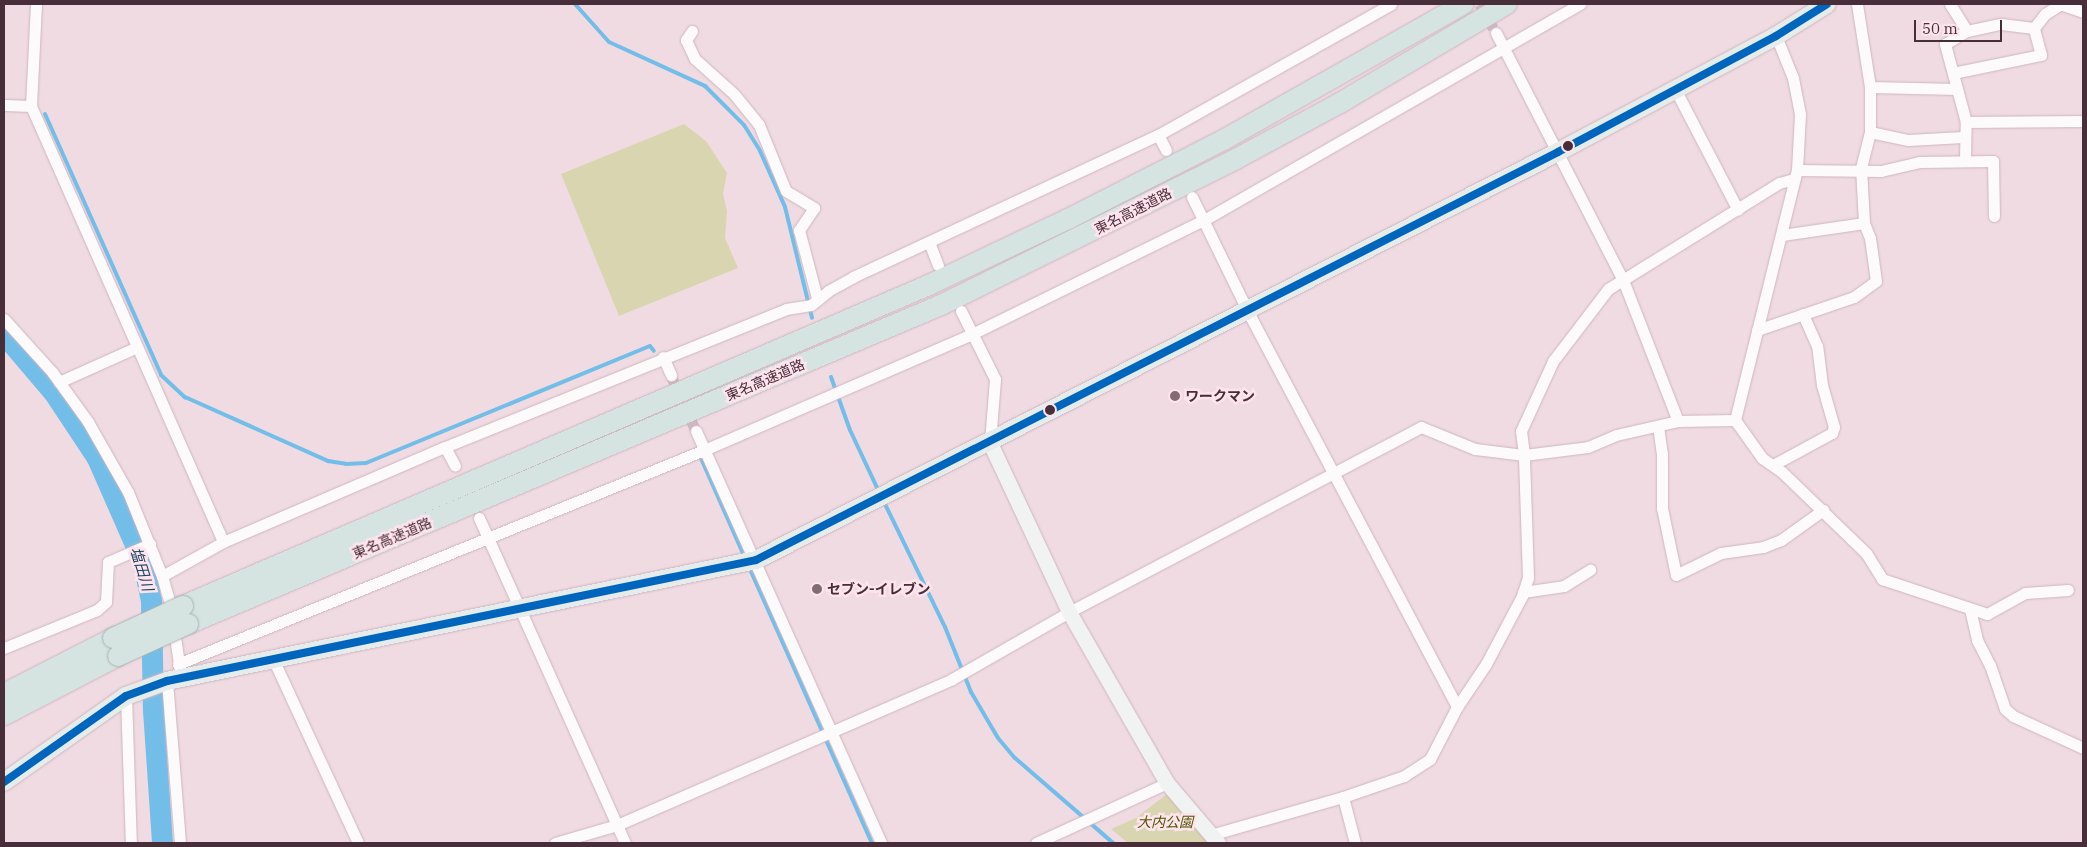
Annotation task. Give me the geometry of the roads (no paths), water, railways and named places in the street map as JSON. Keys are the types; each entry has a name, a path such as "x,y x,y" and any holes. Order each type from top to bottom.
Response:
{"highway":[{"name":"東名高速道路","path":"4,694 115,647 931,284 1068,220 1225,139 1464,4"},
{"name":"東名高速道路","path":"185,615 950,300 1236,159 1340,102 1506,4"},
{"name":"東名高速道路","path":"4,715 115,647"}],"main road":[{"path":"4,782 126,696 176,675 274,661 520,611 756,560 990,443 1558,152 1776,36 1828,4"}],"street":[{"path":"36,4 31,106 223,542"},
{"path":"162,576 223,542 445,447 663,357 814,302 853,277 1158,135 1390,4"},
{"path":"176,675 488,538 704,450 972,334 1204,220 1505,50 1580,4"},
{"path":"1757,330 1854,297 1876,281 1870,238 1864,223 1861,168 1870,132 1870,87 1857,4"},
{"path":"1950,4 1967,31"},
{"path":"2034,28 2045,14 2061,4 2083,12"},
{"path":"1965,161 1963,136 1966,122 1944,44 1967,31 2002,24 2034,28"},
{"path":"1952,73 2041,55 2034,28"},
{"path":"692,31 686,40 695,59 734,94 759,124 786,191 814,208 799,230 814,302"},
{"path":"1496,33 1623,280 1678,421"},
{"path":"1776,36 1794,78 1800,114 1796,175 1735,420 1762,458 1773,465 1823,510 1866,553 1882,579 1988,614 2025,593 2068,590"},
{"path":"1870,87 1957,89"},
{"path":"1676,89 1738,210"},
{"path":"4,105 31,106"},
{"path":"1966,122 2083,121"},
{"path":"1870,132 1908,140 1963,136"},
{"path":"1158,135 1166,150"},
{"path":"962,311 994,379 990,443 1069,612 1167,783 1216,839 1404,776 1430,759 1457,707 1486,664 1523,592 1529,565 1524,455 1521,431 1543,379 1608,289 1796,175 1861,168 1881,171 1919,162 1993,161 1994,216"},
{"path":"1192,198 1247,310 1457,707"},
{"path":"1782,235 1864,223"},
{"path":"929,242 938,265"},
{"path":"1773,465 1832,433 1834,427 1822,385 1817,346 1803,314"},
{"path":"4,319 59,382 88,422 128,492 162,576 170,604 176,675 180,843"},
{"path":"59,382 137,347"},
{"path":"663,357 671,375"},
{"path":"555,843 617,824 952,679 1069,612 1421,427 1475,449 1524,455 1588,447 1616,435 1678,421 1735,420"},
{"path":"1658,426 1662,454 1662,508 1676,576 1721,553 1763,547 1781,540 1823,510"},
{"path":"696,431 756,560 881,843"},
{"path":"445,447 455,466"},
{"path":"479,518 625,843"},
{"path":"4,648 97,610 106,602 108,562 150,544"},
{"path":"1523,592 1564,586 1590,570"},
{"path":"1970,609 1973,630 1990,665 2005,709 2013,716 2083,748"},
{"path":"274,661 358,843"},
{"path":"126,696 131,843"},
{"path":"1038,843 1167,783"},
{"path":"1343,797 1355,843"}],"waterway":[{"path":"575,4 609,42 705,86 744,125 760,151 785,207 812,318"},
{"path":"45,114 161,375 185,397 328,461 346,464 366,463 650,346 654,351"},
{"name":"塩田川","path":"4,334 54,393 97,458 143,563 151,600 153,710 162,843"},
{"path":"831,377 850,430 879,492"},
{"path":"700,456 745,558"},
{"path":"883,500 945,627 971,692 998,738 1015,758 1113,843"},
{"path":"749,567 872,843"}],"tunnel":[{"path":"1480,4 1496,33"},
{"path":"671,375 696,431"}],"place":[{"name":"ワークマン","path":"1175,396"},
{"name":"セブン-イレブン","path":"817,589"}],"park label":[{"name":"大内公園","path":"1165,822"}]}
